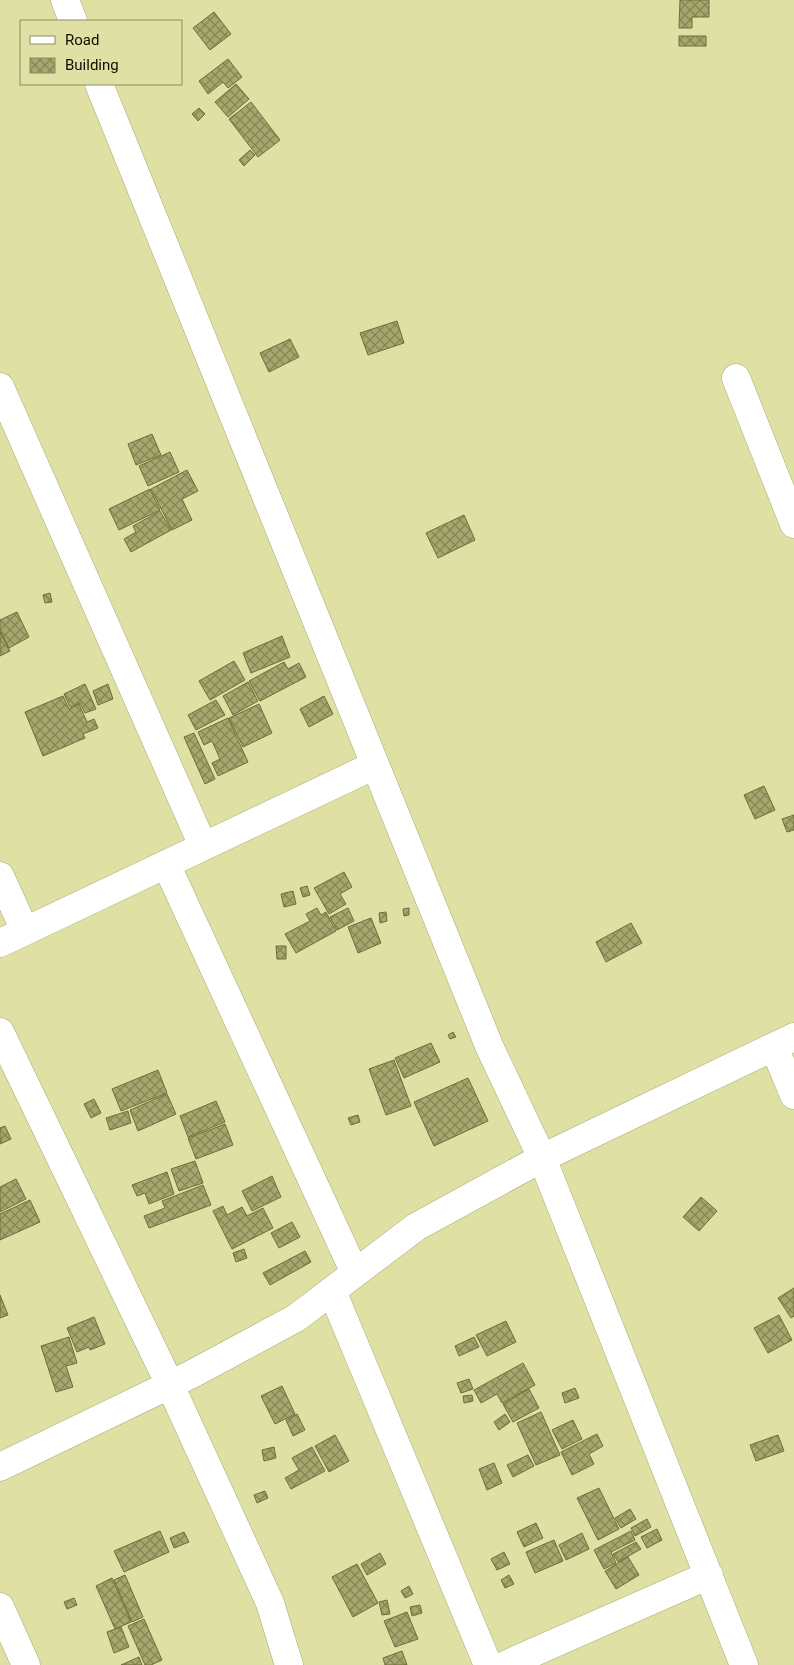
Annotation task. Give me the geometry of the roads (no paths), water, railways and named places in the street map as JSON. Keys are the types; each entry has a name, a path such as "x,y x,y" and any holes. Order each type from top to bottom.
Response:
{"street":[{"path":"65,0 73,20"},
{"path":"99,85 490,1048 542,1158 744,1665"},
{"path":"736,378 794,524"},
{"path":"0,387 203,846"},
{"path":"0,943 375,765"},
{"path":"166,864 355,1274"},
{"path":"0,876 25,931"},
{"path":"0,1032 170,1385 270,1602 289,1665"},
{"path":"0,1467 170,1385 296,1318 416,1227 542,1158 784,1042 794,1095"},
{"path":"332,1291 488,1665"},
{"path":"505,1665 708,1575"},
{"path":"0,1607 26,1665"}]}
